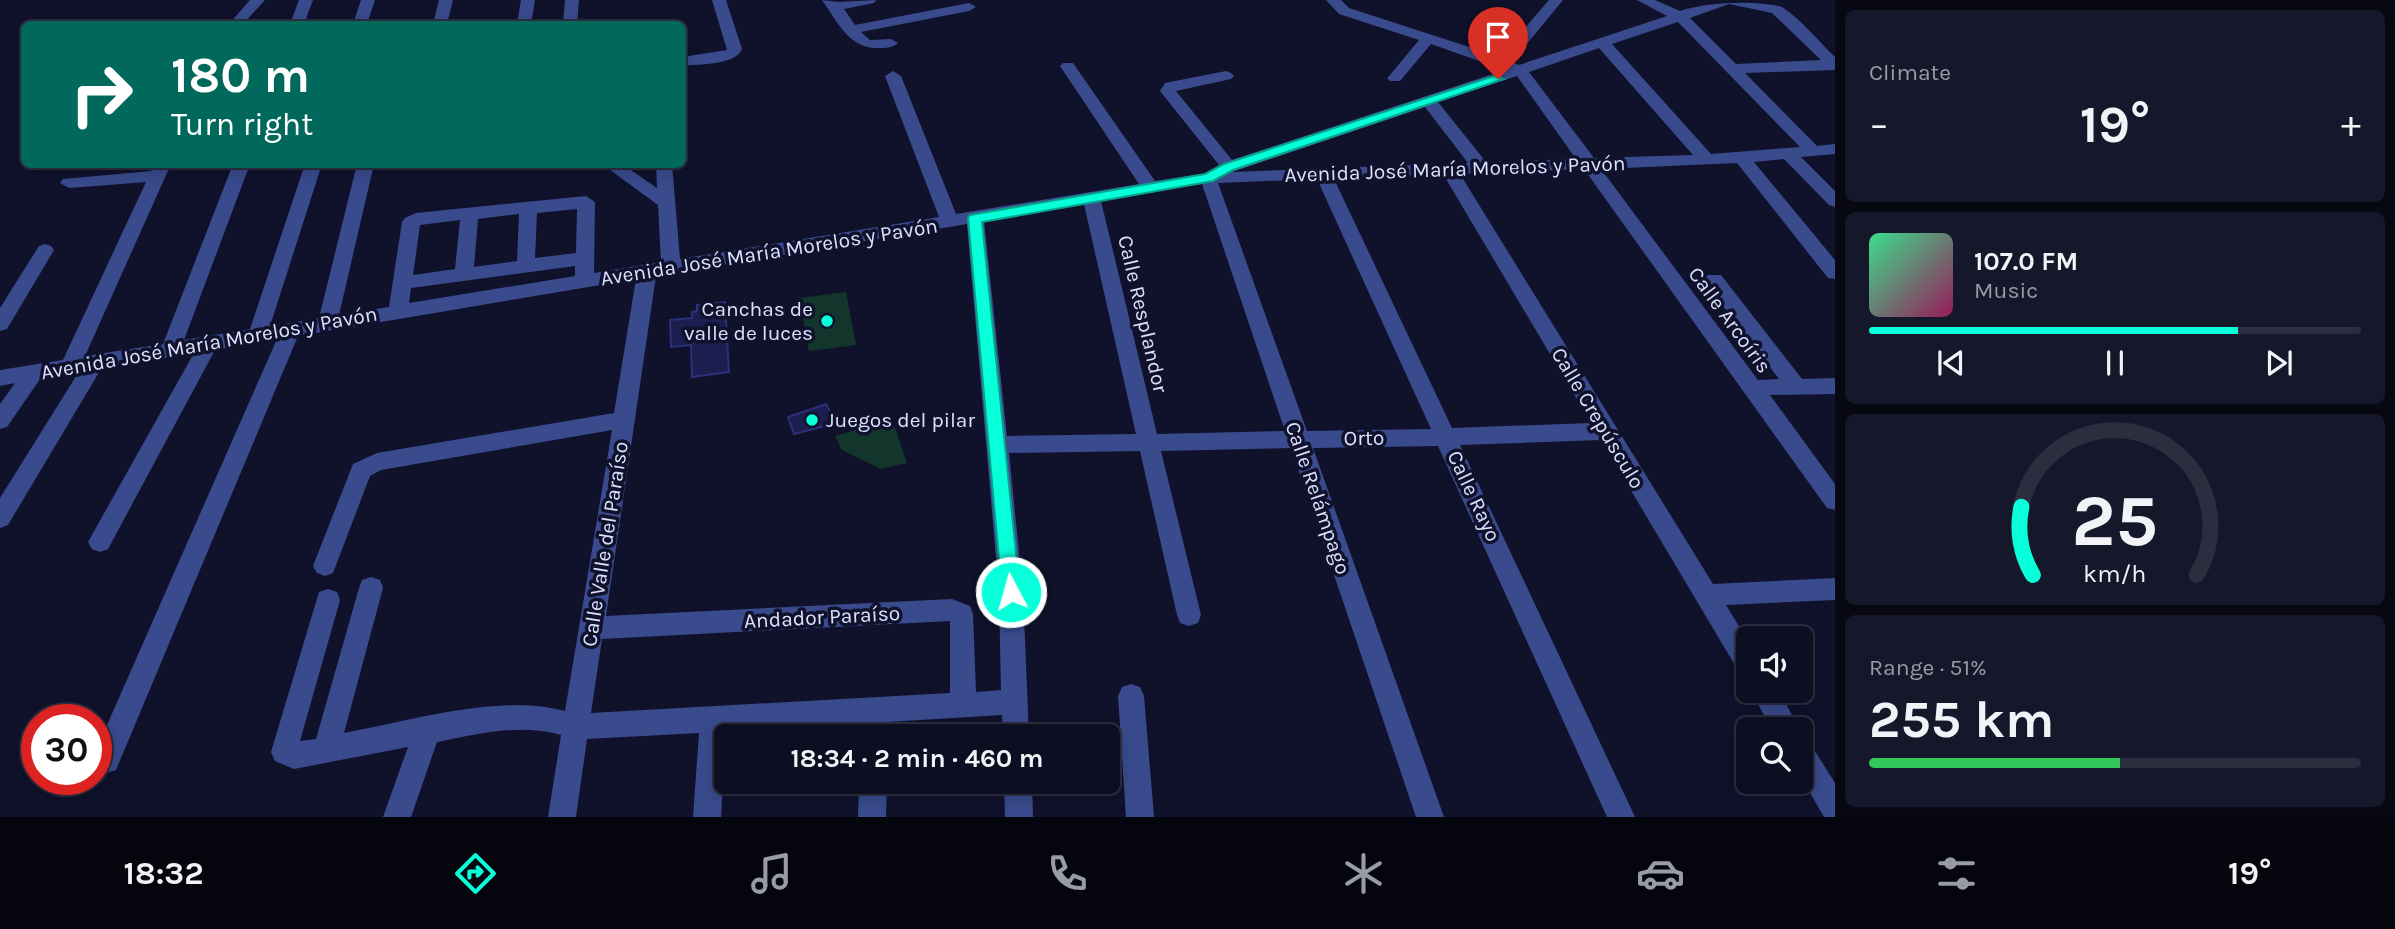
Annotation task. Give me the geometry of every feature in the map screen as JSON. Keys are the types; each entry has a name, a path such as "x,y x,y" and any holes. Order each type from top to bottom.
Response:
{"street":[{"path":"239,21 258,0"},
{"path":"298,21 306,0"},
{"path":"361,21 369,0"},
{"path":"441,21 446,0"},
{"path":"524,21 528,0"},
{"path":"570,21 572,0"},
{"path":"686,61 733,54 735,49 719,0"},
{"path":"869,0 832,4 860,41 869,44 891,43"},
{"path":"1333,0 1344,11 1521,71"},
{"path":"1503,63 1556,0"},
{"path":"1644,0 1681,17 1814,152"},
{"path":"1208,178 1229,167 1728,0 1777,5 1835,64"},
{"path":"851,30 969,7"},
{"path":"1395,78 1429,38"},
{"path":"1604,43 1706,159"},
{"path":"1732,69 1835,64"},
{"path":"1068,66 1150,187"},
{"name":"Calle Arcoíris","path":"1521,71 1835,500"},
{"path":"893,76 950,222"},
{"path":"1226,76 1182,82 1170,86 1168,91 1229,167"},
{"path":"1429,102 1482,169"},
{"name":"Avenida José María Morelos y Pavón","path":"0,378 1208,178 1324,176 1742,158 1835,149"},
{"path":"1788,154 1835,201"},
{"path":"1742,158 1835,273"},
{"path":"172,348 240,168"},
{"path":"258,334 313,168"},
{"path":"328,322 365,168"},
{"path":"616,168 665,202"},
{"path":"664,168 671,267"},
{"path":"69,183 160,170"},
{"path":"70,367 160,170"},
{"name":"Calle Crepúsculo","path":"1449,170 1736,644"},
{"name":"Calle Rayo","path":"1324,176 1621,817"},
{"name":"Calle Relámpago","path":"1208,178 1430,817"},
{"name":"Calle Resplandor","path":"1091,197 1189,615"},
{"path":"398,311 411,222 470,213 586,202 584,282"},
{"path":"526,265 528,208"},
{"path":"464,275 470,213"},
{"path":"975,218 1011,592 1016,724"},
{"path":"0,324 45,250"},
{"path":"401,283 584,258"},
{"name":"Calle Valle del Paraíso","path":"562,817 647,272"},
{"path":"1714,280 1797,388"},
{"path":"112,746 291,329"},
{"path":"100,542 204,354 207,342"},
{"path":"0,518 96,362"},
{"path":"0,421 33,373"},
{"path":"1751,388 1835,386"},
{"path":"325,566 360,470 377,463 624,420"},
{"name":"Orto","path":"996,445 1447,437 1605,431"},
{"path":"326,749 371,588"},
{"path":"1707,595 1835,589"},
{"path":"328,600 284,752 294,756 499,717 546,718 577,727 713,721 874,724 963,705 1015,702"},
{"name":"Andador Paraíso","path":"591,628 952,610 961,614 963,625 963,705"},
{"path":"1131,696 1140,817"},
{"path":"707,817 713,721"},
{"path":"397,817 427,732"},
{"path":"1813,772 1835,809"},
{"path":"872,817 873,794"},
{"path":"1018,794 1019,817"}],"green space":[{"name":"Canchas de valle de luces","path":"846,292 856,345 809,351 799,298"},
{"path":"892,419 907,463 881,469 842,450 835,436"}],"building":[{"path":"725,302 729,372 692,377 691,345 671,347 670,320 692,318 692,312 697,311 697,305"},
{"name":"Juegos del pilar","path":"826,404 836,423 794,434 788,417"}],"place":[{"name":"Canchas de valle de luces","path":"827,321"},
{"name":"Juegos del pilar","path":"812,420"}],"route":[{"path":"1011,592 975,218 1208,178 1229,167 1498,79"}]}
